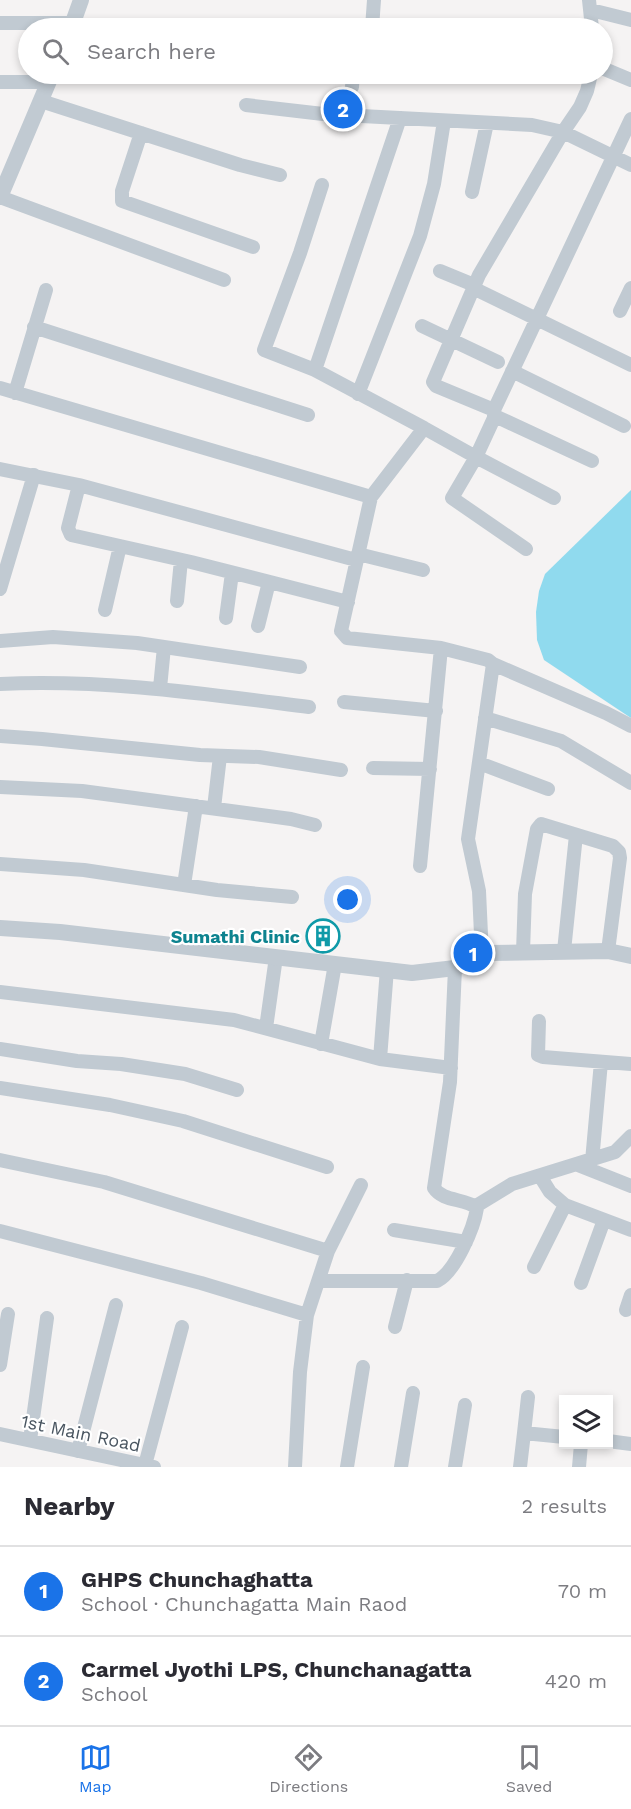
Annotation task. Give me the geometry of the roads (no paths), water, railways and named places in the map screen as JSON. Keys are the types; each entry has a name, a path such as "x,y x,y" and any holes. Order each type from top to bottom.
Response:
{"street":[{"path":"75,18 81,0"},
{"path":"373,18 374,0"},
{"path":"590,5 631,20"},
{"path":"0,23 18,24"},
{"path":"613,72 631,80"},
{"path":"0,82 18,81"},
{"path":"48,84 0,197 224,280"},
{"path":"589,84 580,107 479,275 434,384 592,461"},
{"path":"41,101 280,175"},
{"path":"246,105 323,114 532,125 563,132 631,165"},
{"path":"315,370 400,118"},
{"path":"526,549 452,498 476,457 512,370 631,119"},
{"path":"358,394 420,236 434,184 444,121"},
{"path":"472,192 487,123"},
{"path":"141,133 122,191 122,201 253,247"},
{"path":"322,185 264,350 315,370 554,498"},
{"path":"441,271 631,366"},
{"path":"620,311 631,288"},
{"path":"15,393 46,290"},
{"path":"422,326 498,362"},
{"path":"34,327 308,415"},
{"path":"512,370 624,426"},
{"path":"0,388 370,496"},
{"path":"424,428 370,496 341,631 346,638 441,648 488,660 631,726"},
{"path":"0,469 79,485 357,557 423,570"},
{"path":"0,589 34,475"},
{"path":"79,485 68,531 71,535 348,602"},
{"path":"105,610 120,546"},
{"path":"177,601 182,560"},
{"path":"226,618 232,573"},
{"path":"258,626 268,582"},
{"path":"0,641 53,637 137,643 300,667"},
{"path":"160,688 164,647"},
{"path":"420,866 441,648"},
{"path":"482,956 479,891 468,840 493,664"},
{"path":"0,684 49,681 160,688 309,707"},
{"path":"344,702 436,711"},
{"path":"485,718 561,741 631,783"},
{"path":"0,736 220,756 259,757 341,770"},
{"path":"214,808 220,756"},
{"path":"479,763 548,789"},
{"path":"373,768 430,769"},
{"path":"0,787 82,791 291,819 315,825"},
{"path":"184,885 196,806"},
{"path":"523,952 525,894 537,829 541,824 614,846 619,852 608,951"},
{"path":"564,951 576,835"},
{"path":"0,864 84,870 184,885 292,897"},
{"path":"0,928 60,932 412,973 455,968 490,953 608,951 631,956"},
{"path":"266,1028 276,957"},
{"path":"321,1044 335,964"},
{"path":"455,968 451,1068 434,1188 442,1196 476,1206 512,1184 615,1152 631,1136"},
{"path":"380,1059 387,969"},
{"path":"0,992 234,1020 380,1059 451,1068"},
{"path":"539,1021 538,1055 631,1064"},
{"path":"0,1049 185,1074 237,1090"},
{"path":"585,1163 601,1062"},
{"path":"0,1088 110,1105 183,1121 327,1167"},
{"path":"0,1160 104,1182 328,1251"},
{"path":"585,1163 631,1186"},
{"path":"540,1176 550,1192 565,1205 631,1230"},
{"path":"295,1467 300,1372 307,1315 328,1251 361,1185"},
{"path":"534,1267 565,1205"},
{"path":"319,1281 437,1281 442,1278 466,1242 476,1215 476,1206"},
{"path":"581,1283 604,1220"},
{"path":"394,1230 466,1242"},
{"path":"0,1232 201,1283 307,1315"},
{"path":"395,1328 407,1280"},
{"path":"626,1310 631,1294"},
{"path":"78,1451 116,1305"},
{"path":"0,1365 8,1314"},
{"path":"30,1440 46,1318"},
{"path":"149,1466 182,1327"},
{"path":"346,1467 363,1367"},
{"path":"401,1467 413,1393"},
{"path":"520,1467 530,1433 528,1397"},
{"path":"455,1467 465,1405"},
{"path":"530,1433 559,1436"},
{"name":"1st Main Road","path":"0,1434 149,1466"},
{"path":"613,1442 631,1444"},
{"path":"579,1467 581,1449"}],"water":[{"path":"631,490 631,718 544,660 537,640 536,612 539,591 545,574"}],"place":[{"name":"Carmel Jyothi LPS, Chunchanagatta","path":"343,109"},
{"name":"Sumathi Clinic","path":"323,936"},
{"name":"GHPS Chunchaghatta","path":"473,953"}]}
